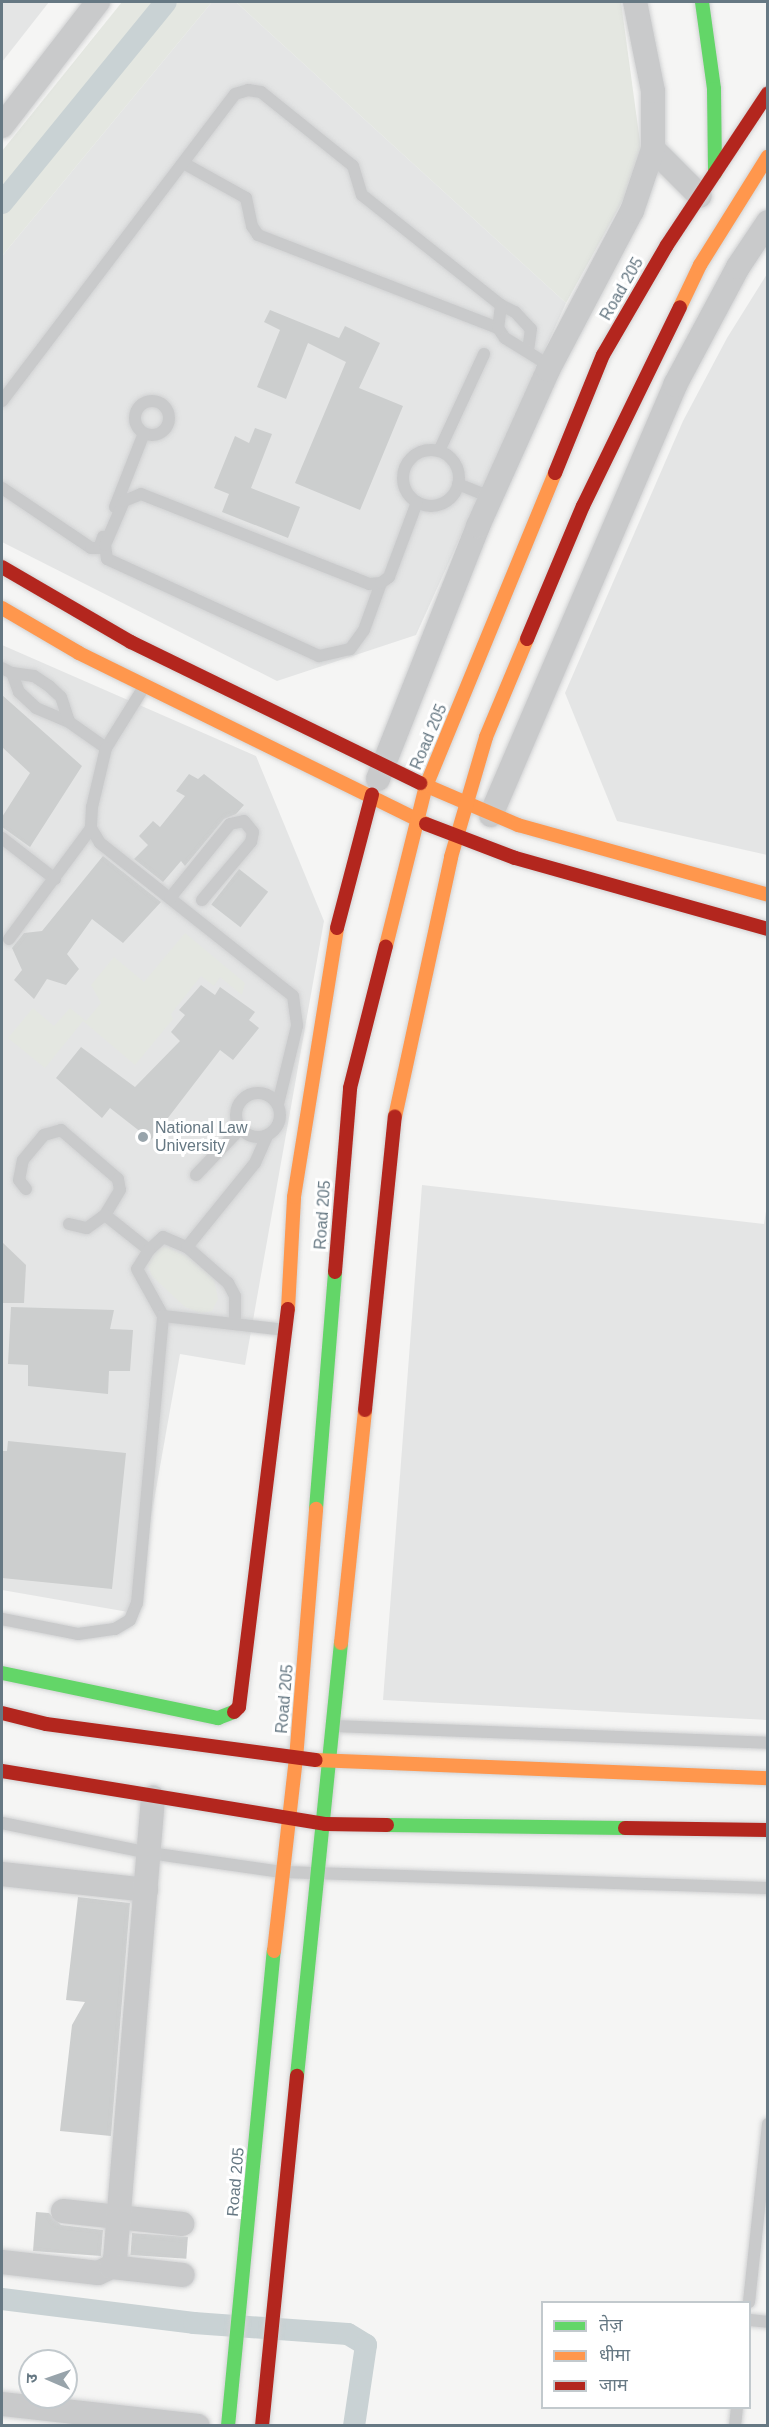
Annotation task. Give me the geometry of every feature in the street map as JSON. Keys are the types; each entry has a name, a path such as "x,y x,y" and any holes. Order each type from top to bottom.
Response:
{"main road":[{"path":"702,2 714,89 715,173"},
{"name":"Road 205","path":"228,2426 287,1818 296,1759 350,1088 415,820 426,786 603,355 700,196 768,93"},
{"path":"262,2426 320,1874 396,1102 457,836 486,737 584,506 700,265 768,156"},
{"path":"2,567 131,642 466,806 768,895"},
{"path":"2,608 79,653 372,795 415,820 515,858 768,929"},
{"path":"2,1673 218,1718 230,1716 239,1707 244,1690 287,1330 298,1174 338,924 372,795"},
{"path":"2,1713 46,1724 296,1759 768,1778"},
{"path":"2,1771 153,1798 325,1824 768,1830"}],"street":[{"path":"2,126 99,2"},
{"path":"372,795 491,497 550,366 632,211 653,149 653,91 635,2"},
{"path":"653,149 700,196"},
{"path":"491,815 675,385 738,267 768,222"},
{"path":"111,2267 120,2217 153,1798"},
{"path":"2,1874 146,1890"},
{"path":"63,2211 182,2223"},
{"path":"2,2262 98,2273 111,2267 183,2275"},
{"path":"2,2404 198,2426"}],"lane":[{"path":"2,400 185,164 236,94 261,92 353,166 362,195 501,305 515,312 531,329 533,336 528,350"},
{"path":"185,164 246,198 252,226 258,235 498,328 505,338 528,350 550,366"},
{"path":"498,328 501,305"},
{"path":"439,451 484,354"},
{"path":"2,488 91,548 99,548 144,433"},
{"path":"421,451 439,451 454,462 458,484 444,503 425,506 417,502 402,480 407,462 421,451"},
{"path":"458,484 491,497"},
{"path":"381,583 364,630 350,649 319,656 107,559 105,545 124,501 141,494 369,584 381,583 389,577 417,502"},
{"path":"7,670 20,692 36,708 69,722 106,748"},
{"path":"7,670 34,676 49,686 62,697 69,722"},
{"path":"9,939 91,828 92,807 106,748 146,685"},
{"path":"170,897 230,824 244,821 253,832 251,842 202,900"},
{"path":"91,828 100,843 293,996 297,1026 278,1104 278,1126 267,1136 255,1163 187,1247"},
{"path":"2,838 55,879"},
{"path":"267,1136 252,1137 240,1129 237,1108 246,1097 260,1093 278,1104"},
{"path":"196,1175 240,1129"},
{"path":"26,1189 19,1180 23,1160 44,1135 61,1130 118,1179 120,1190 105,1215 87,1228 69,1224"},
{"path":"105,1215 149,1250"},
{"path":"2,1619 78,1634 115,1629 130,1620 137,1604 163,1316 137,1269 149,1250 163,1237 187,1247 228,1283 235,1296 235,1322"},
{"path":"163,1316 235,1322 287,1330"},
{"path":"334,1726 768,1743"},
{"path":"2,1823 150,1853 282,1872 768,1888"},
{"path":"748,2301 768,2124"},
{"path":"751,2320 768,2322"},
{"path":"735,2426 737,2409"}],"shaded area":[{"path":"2,2 49,2 2,62"},
{"path":"122,2 212,2 2,256 2,151"},
{"path":"212,2 236,2 566,303 416,635 277,681 2,542 2,256"},
{"path":"236,2 621,2 643,164 566,303"},
{"path":"767,274 767,855 617,821 565,693 683,421 727,338"},
{"name":"National Law University","path":"2,645 256,756 324,921 245,1365 180,1354 134,1613 2,1590"},
{"path":"185,933 245,983 242,995 220,977 214,986 201,976 171,1014 173,1019 135,1065 83,1021 45,1068 8,1038 33,1008 54,1026 70,1008 86,1021 101,1003 91,985 114,957 144,982"},
{"path":"422,1185 764,1224 767,1205 767,1720 383,1700"},
{"path":"166,1247 195,1260 214,1279 218,1299 212,1311 200,1313 185,1307 152,1276 146,1261 156,1249"}],"building":[{"path":"270,310 339,338 345,326 380,343 359,388 403,406 360,510 295,483 346,362 308,343 286,399 257,387 280,330 264,322"},
{"path":"255,428 272,434 251,488 300,507 288,538 222,512 229,494 214,488 235,436 249,443"},
{"path":"2,695 82,766 30,847 2,827 2,817 30,773 2,747"},
{"path":"189,774 198,779 204,774 244,805 236,814 224,819 185,866 181,861 163,882 134,859 148,845 139,836 153,821 160,827 185,796 176,791"},
{"path":"103,856 161,902 123,943 92,919 67,954 79,969 66,985 47,979 34,999 14,980 22,970 12,948 24,933 42,931"},
{"path":"239,869 268,892 240,927 211,904"},
{"path":"201,985 215,995 220,987 255,1012 249,1020 259,1028 233,1060 220,1050 151,1140 110,1108 102,1118 56,1078 81,1047 135,1087 180,1041 171,1032 185,1015 179,1010"},
{"path":"2,1242 26,1265 24,1303 2,1303"},
{"path":"11,1307 114,1310 110,1329 133,1330 130,1371 109,1371 108,1394 28,1386 28,1365 8,1364"},
{"path":"8,1441 126,1453 112,1589 2,1578 2,1451 7,1451"},
{"path":"78,1897 130,1903 111,2136 60,2131 72,2025 85,2002 66,2000"},
{"path":"36,2212 49,2213 61,2225 103,2230 101,2256 33,2251"},
{"path":"132,2233 188,2237 186,2259 130,2255"}],"waterway":[{"path":"2,203 166,2"},
{"path":"2,2299 194,2323 348,2334 366,2345 354,2426"}],"traffic: fast":[{"path":"702,2 714,89 715,173"},
{"path":"316,1509 335,1272"},
{"path":"297,2076 341,1643"},
{"path":"2,1673 218,1718 234,1712"},
{"path":"387,1825 625,1828"},
{"path":"228,2426 274,1951"}],"traffic: slow":[{"path":"680,307 700,265 768,156"},
{"path":"386,946 426,786 555,473"},
{"path":"2,608 79,653 426,824"},
{"path":"395,1117 451,857 486,737 527,639"},
{"path":"420,783 518,825 768,895"},
{"path":"288,1309 294,1197 337,928"},
{"path":"341,1643 365,1410"},
{"path":"274,1951 296,1759 316,1509"},
{"path":"316,1760 768,1778"}],"traffic: jam":[{"path":"555,473 603,355 667,245 768,93"},
{"path":"527,639 583,506 680,307"},
{"path":"2,567 131,642 420,783"},
{"path":"337,928 372,795"},
{"path":"426,824 515,858 768,929"},
{"path":"335,1272 350,1088 386,946"},
{"path":"365,1410 395,1117"},
{"path":"234,1712 239,1707 288,1309"},
{"path":"2,1713 46,1724 316,1760"},
{"path":"2,1771 325,1824 387,1825"},
{"path":"625,1828 768,1830"},
{"path":"262,2426 297,2076"}],"place":[{"name":"National Law University","path":"143,1137"}]}
